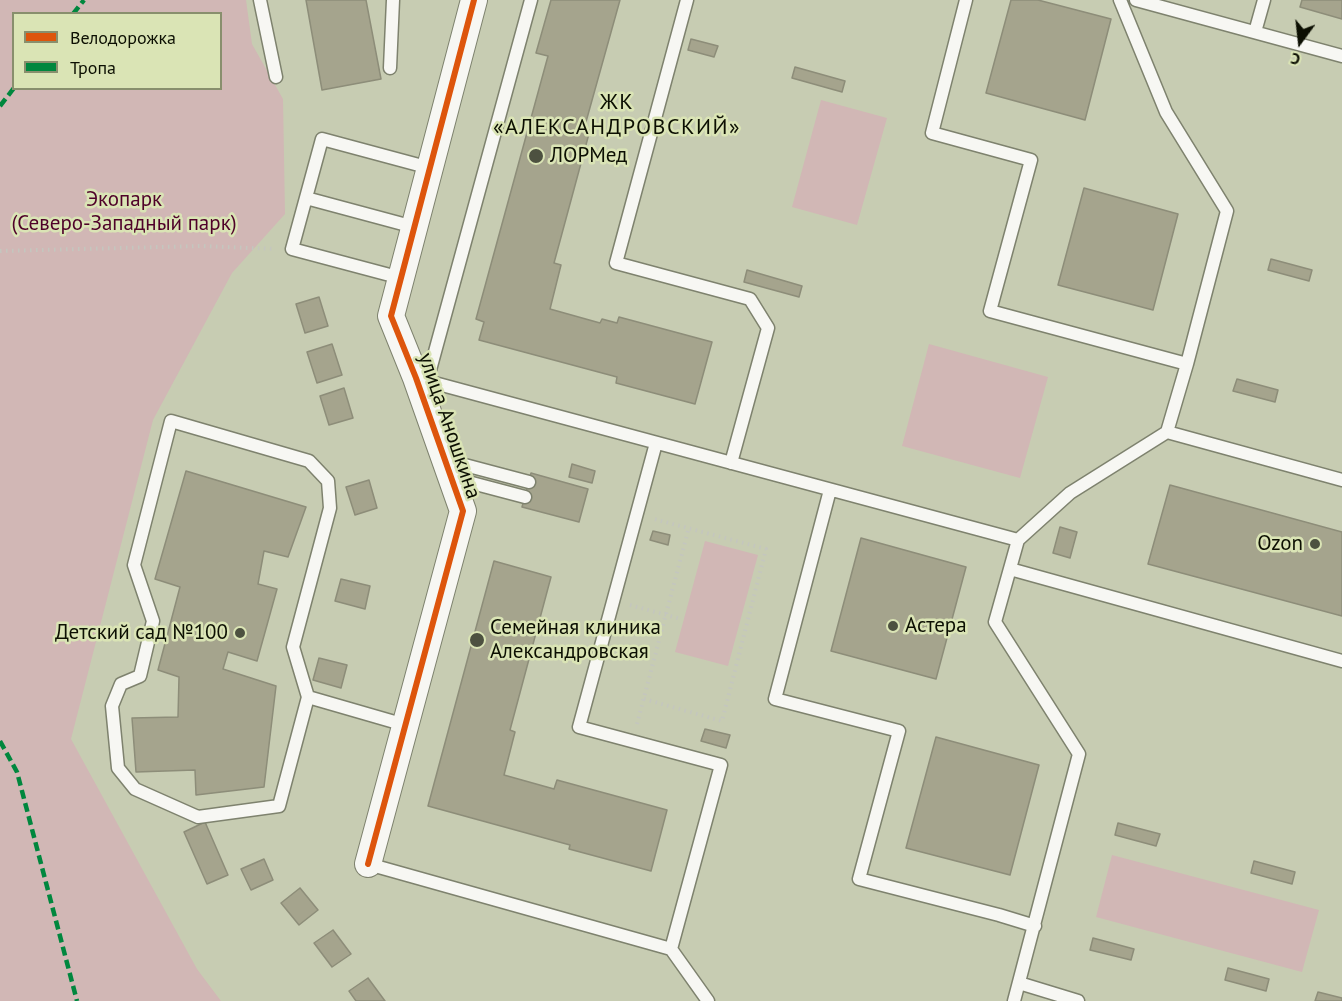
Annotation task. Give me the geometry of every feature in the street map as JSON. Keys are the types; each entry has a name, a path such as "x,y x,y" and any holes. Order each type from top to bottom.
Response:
{"street":[{"name":"улица Аношкина","path":"368,864 463,511 421,380 391,316 474,0"}],"lane":[{"path":"260,0 276,77"},
{"path":"390,68 393,0"},
{"path":"531,0 421,380 1018,540"},
{"path":"687,0 616,263 750,299 768,328 731,463"},
{"path":"966,0 932,133 1031,160 990,311 1187,364"},
{"path":"1014,1001 1079,754 995,622 1018,540 1070,493 1167,432 1227,211 1166,112 1120,0"},
{"path":"1136,0 1165,4 1342,56"},
{"path":"1256,32 1264,0"},
{"path":"401,278 292,249 322,139 430,168"},
{"path":"306,198 414,226"},
{"path":"171,421 309,461 328,481 330,508 293,647 309,697 279,806 198,817 135,789 118,768 112,706 121,684 140,675 153,621 134,565 171,421"},
{"path":"1167,432 1342,480"},
{"path":"656,443 579,727 720,765 671,949"},
{"path":"448,469 529,482"},
{"path":"448,469 525,497"},
{"path":"830,490 775,699 899,731 859,879 1035,926"},
{"path":"1010,569 1342,662"},
{"path":"309,697 405,725"},
{"path":"368,864 671,949 708,1001"},
{"path":"1019,983 1078,1001"}],"path":[{"path":"0,251 201,246 292,249"},
{"path":"636,514 766,549 722,721 644,699"},
{"path":"632,742 689,527"},
{"path":"613,600 681,619"}],"green space":[{"name":"Экопарк (Северо-Западный парк)","path":"0,0 246,0 252,44 283,99 285,214 232,273 153,420 71,739 197,969 221,1001 0,1001"},
{"path":"821,100 887,118 857,225 792,207"},
{"path":"929,344 1048,377 1020,478 902,446"},
{"path":"705,541 758,555 728,666 675,652"},
{"path":"1112,855 1319,910 1302,972 1096,917"}],"building":[{"path":"306,0 366,0 381,79 322,90"},
{"path":"551,0 620,0 584,129 590,130 554,263 561,265 550,309 600,323 602,319 617,323 619,317 712,342 695,404 616,383 617,377 479,340 484,322 476,319 548,56 536,53"},
{"path":"1011,0 1038,0 1111,19 1085,120 986,93"},
{"path":"1302,0 1342,0 1342,19 1300,7"},
{"path":"691,39 718,46 714,57 688,50"},
{"path":"795,67 845,81 842,92 792,78"},
{"path":"1084,188 1178,214 1153,310 1058,285"},
{"path":"1271,259 1312,270 1309,281 1268,270"},
{"path":"747,270 802,286 799,297 744,282"},
{"path":"319,297 328,326 305,333 296,304"},
{"path":"332,344 342,375 317,383 307,352"},
{"path":"1237,379 1278,390 1275,402 1233,391"},
{"path":"344,388 353,418 329,425 320,396"},
{"path":"572,464 595,471 592,483 569,477"},
{"path":"186,471 306,507 288,557 264,551 258,584 277,589 257,661 228,652 223,669 276,686 264,787 196,795 195,770 136,772 132,718 178,717 179,677 158,670 180,587 155,579"},
{"path":"531,473 588,489 579,522 522,507"},
{"path":"369,480 377,508 355,515 346,487"},
{"path":"1170,485 1342,532 1342,616 1148,564"},
{"path":"1060,527 1077,532 1070,558 1053,553"},
{"path":"653,531 670,535 668,545 650,540"},
{"path":"861,538 966,567 936,679 831,651"},
{"path":"494,561 551,577 510,730 515,732 504,775 554,789 557,780 667,810 651,871 569,849 570,845 428,806"},
{"path":"341,579 370,586 365,609 335,601"},
{"path":"319,658 347,665 341,688 313,680"},
{"path":"705,729 730,735 726,748 701,741"},
{"path":"936,737 1039,765 1010,875 906,848"},
{"path":"205,822 228,875 207,884 184,832"},
{"path":"1118,823 1160,834 1156,846 1115,835"},
{"path":"264,859 273,880 251,890 241,869"},
{"path":"1254,861 1295,872 1292,884 1251,873"},
{"path":"300,888 318,910 299,925 281,903"},
{"path":"333,930 351,954 332,967 314,943"},
{"path":"1093,938 1134,949 1131,960 1090,950"},
{"path":"1228,968 1269,979 1266,991 1225,980"},
{"path":"368,978 385,1001 356,1001 349,991"},
{"path":"1318,992 1342,998 1342,1001 1315,1001"}],"marked path":[{"path":"75,12 84,0"},
{"path":"0,106 12,90"},
{"path":"0,741 17,772 77,1001"}],"cycle path":[{"path":"368,864 463,511 416,378 391,316 474,0"}],"place":[{"name":"ЛОРМед","path":"536,156"},
{"name":"Ozon","path":"1315,544"},
{"name":"Астера","path":"893,626"},
{"name":"Детский сад №100","path":"240,633"},
{"name":"Семейная клиника Александровская","path":"477,640"}],"district":[{"name":"ЖК «АЛЕКСАНДРОВСКИЙ»","path":"617,116"}]}
